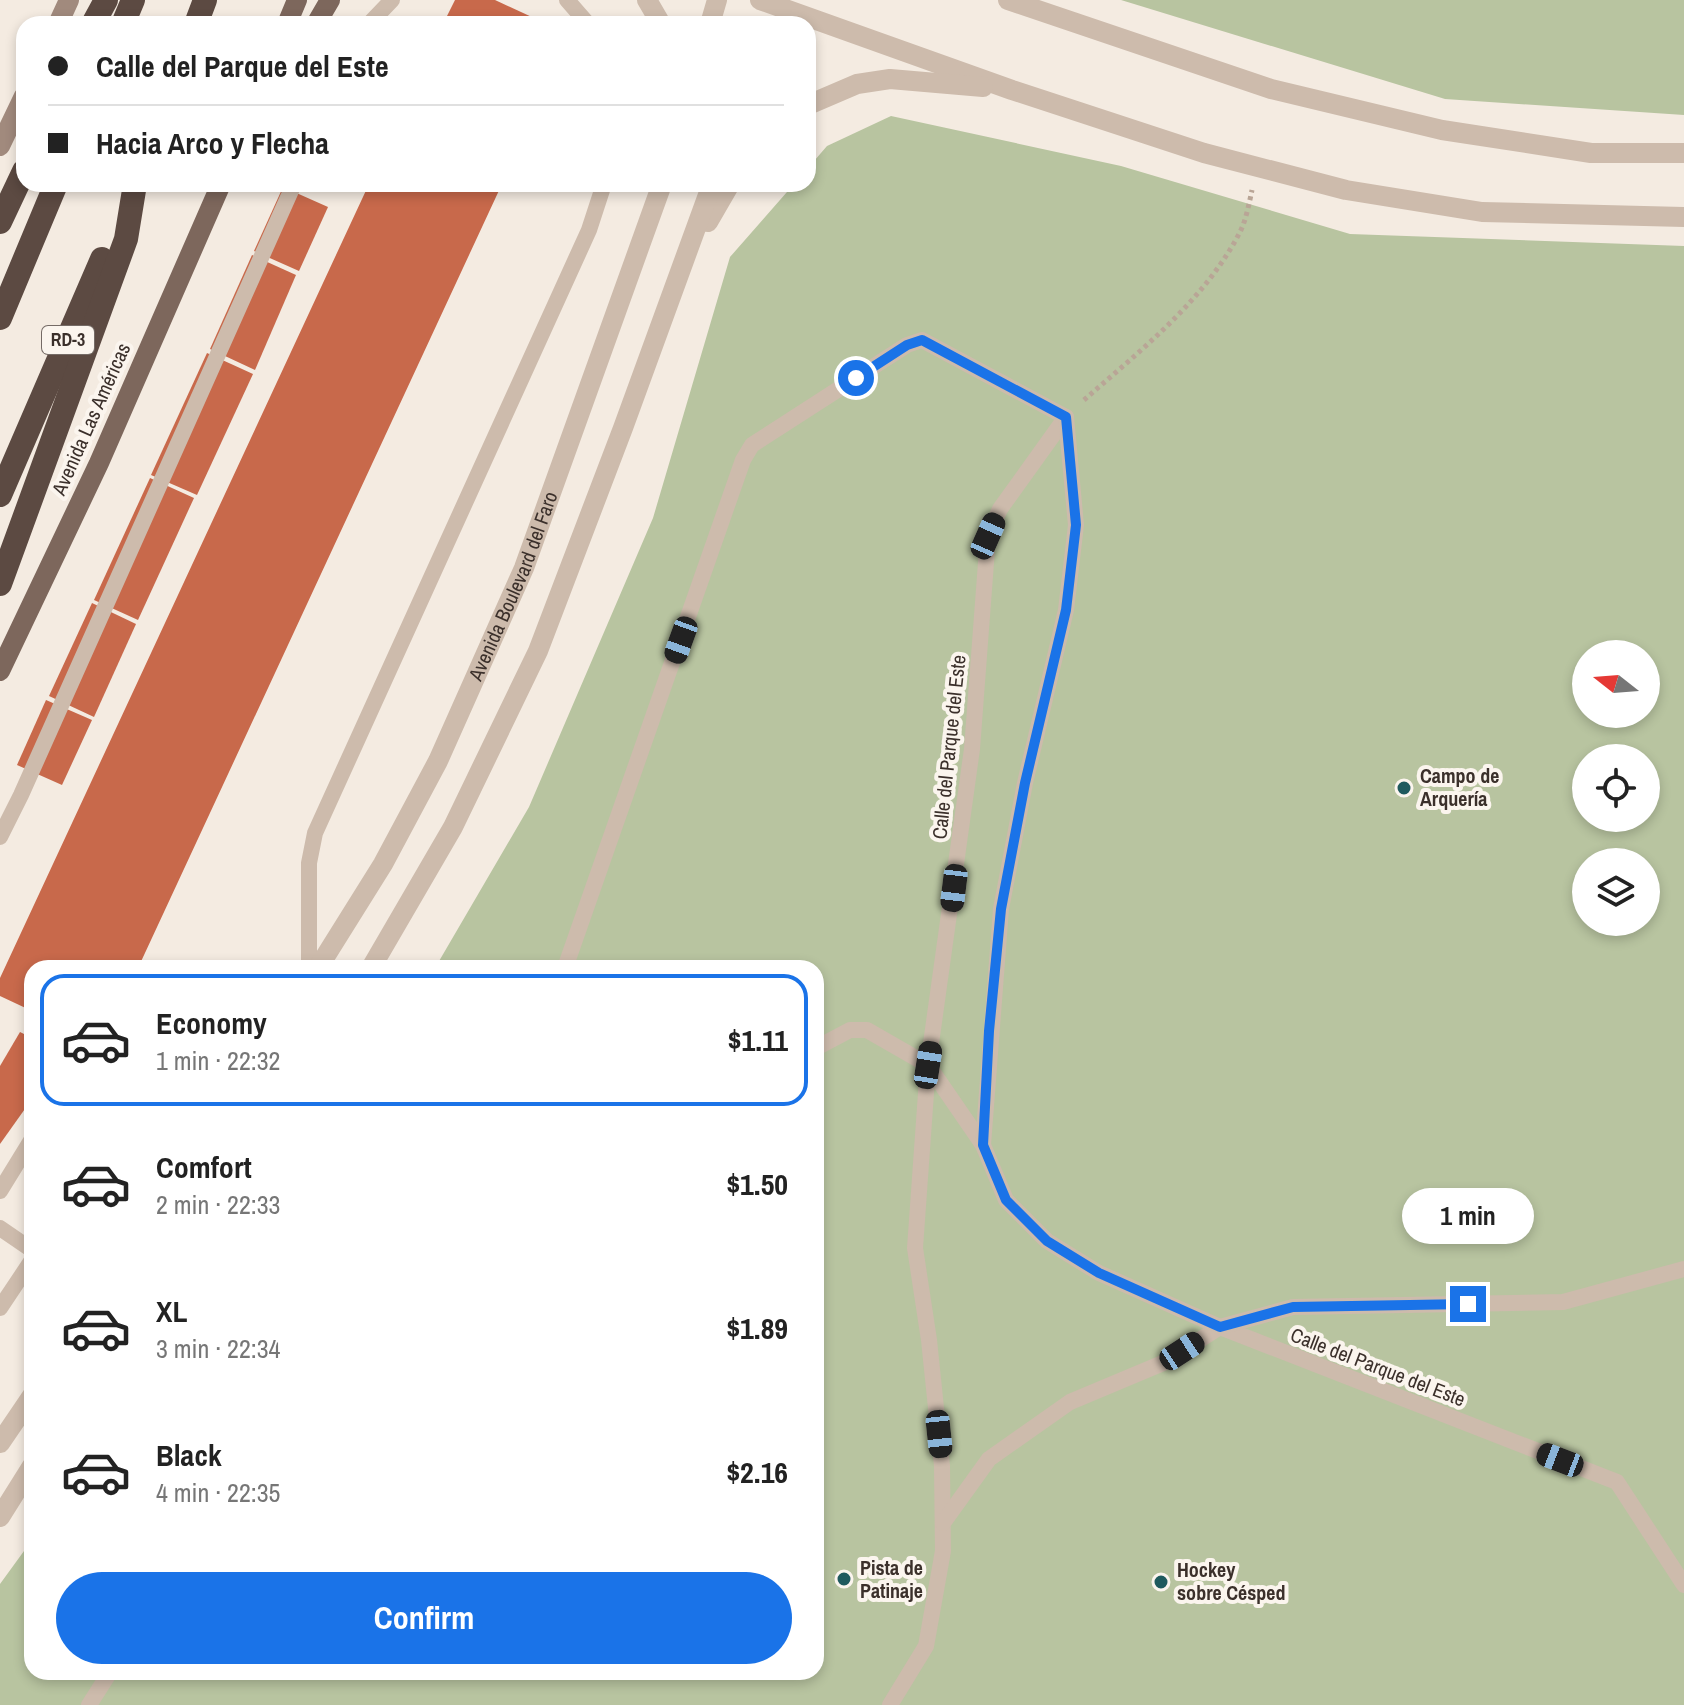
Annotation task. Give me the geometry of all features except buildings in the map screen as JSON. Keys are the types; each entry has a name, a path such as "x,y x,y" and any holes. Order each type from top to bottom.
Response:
{"highway":[{"path":"0,222 16,188"},
{"path":"0,318 53,192"},
{"name":"RD-3","path":"0,495 131,192"},
{"path":"0,584 126,239 133,192"}],"main road":[{"path":"0,146 16,113"},
{"name":"Avenida Las Américas","path":"0,671 99,463 218,192"}],"street":[{"path":"1008,0 1271,89 1442,130 1591,153 1684,153"},
{"path":"768,7 794,16"},
{"path":"816,23 1204,153 1346,190 1482,212 1684,217"},
{"path":"816,102 857,84 890,79 1012,90"},
{"name":"Avenida Boulevard del Faro","path":"323,960 383,864 438,761 512,595 659,192"},
{"path":"376,960 453,827 538,651 709,192"},
{"path":"682,267 725,192"},
{"path":"0,1443 24,1408"},
{"path":"0,1517 24,1479"}],"lane":[{"path":"377,16 392,0"},
{"path":"567,0 581,16"},
{"path":"0,837 290,192"},
{"path":"309,960 309,863 315,833 589,230 601,192"},
{"path":"568,960 743,460 752,445 907,345 922,340 1066,417 1076,525 1066,610 1025,783 1001,909 983,1145"},
{"name":"Calle del Parque del Este","path":"1066,417 1000,509 988,536 972,749 928,1065 983,1145 1006,1200 1047,1241 1099,1273 1220,1327 1617,1482 1684,1585"},
{"path":"824,1044 850,1030 867,1030 928,1065 915,1248 929,1340 942,1466 943,1551 926,1646 890,1705"},
{"path":"0,1191 24,1152"},
{"path":"0,1228 24,1244"},
{"path":"943,1523 989,1459 1070,1402 1163,1363 1220,1327 1293,1307 1563,1302 1684,1269"},
{"path":"0,1308 24,1272"},
{"path":"89,1705 105,1680"}],"path":[{"path":"1066,417 1158,335 1207,282 1241,230 1259,167"}],"green space":[{"path":"1121,0 1684,0 1684,115 1445,99"},
{"path":"891,116 1121,166 1350,234 1684,246 1684,1705 0,1705 0,1584 24,1551 24,1680 824,1680 824,960 440,960 529,807 653,518 730,257 787,192 816,192 816,159 827,146"}],"place":[{"name":"Campo de Arquería","path":"1404,788"},
{"name":"Pista de Patinaje","path":"844,1579"},
{"name":"Hockey sobre Césped","path":"1161,1582"}],"route":[{"path":"856,378 907,345 922,340 1066,417 1076,525 1066,610 1025,783 1001,909 989,1031 983,1145 1006,1200 1047,1241 1099,1273 1220,1327 1293,1307 1468,1304"}]}
